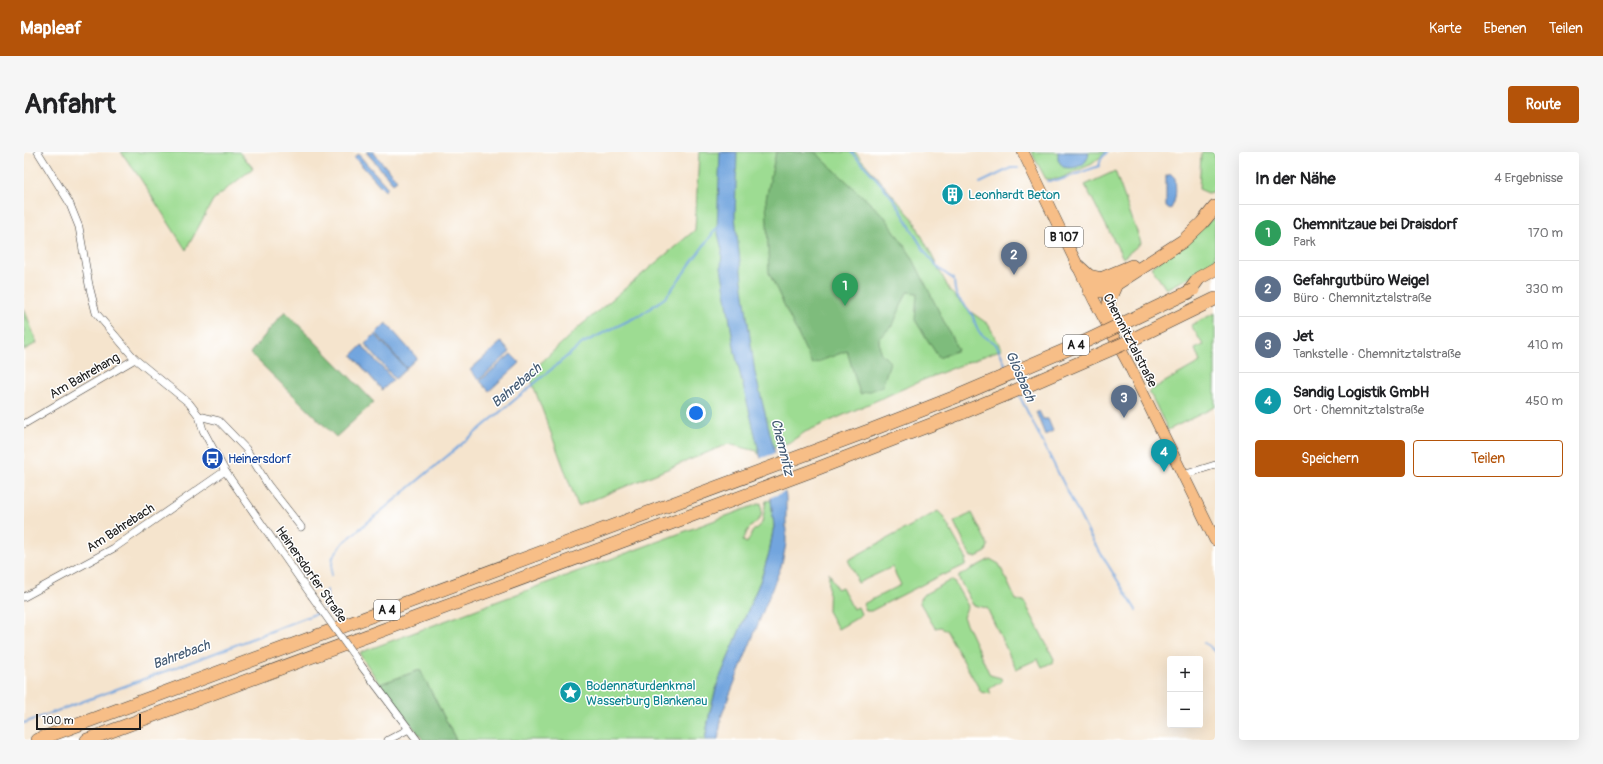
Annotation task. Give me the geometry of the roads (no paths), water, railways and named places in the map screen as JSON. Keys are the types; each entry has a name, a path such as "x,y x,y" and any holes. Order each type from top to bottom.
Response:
{"highway":[{"path":"1157,256 1146,259 1096,281 1090,290 1101,291 1116,284 1157,256 1174,247 1194,231 1215,207"},
{"path":"1078,266 1089,276 1102,279"},
{"path":"1191,290 1199,278 1215,269"},
{"name":"A 4","path":"37,740 958,396 1080,344 1215,279"},
{"path":"1110,329 1109,300 1116,284"},
{"name":"A 4","path":"86,740 811,471 964,412 1088,360 1215,299"}],"main road":[{"name":"Chemnitztalstraße","path":"1023,152 1078,266 1215,540"}],"street":[{"name":"Heinersdorfer Straße","path":"38,152 70,202 79,226 89,285 96,313 135,359 189,403 199,416 203,430 225,471 360,664 417,740"},
{"name":"Am Bahrehang","path":"24,424 135,359"},
{"name":"Heinersdorfer Straße","path":"199,416 219,421 246,449 268,485 302,528"},
{"path":"1183,475 1215,465"},
{"name":"Am Bahrebach","path":"24,597 114,548 225,471"},
{"path":"388,740 409,729"}],"water":[{"path":"366,152 373,152 397,180 393,183"},
{"path":"720,152 737,152 735,216 742,280 755,373 786,497 786,544 782,564 722,714 718,740 705,740 710,711 718,682 761,579 769,553 774,526 771,500 735,353 721,267 722,250 717,229"},
{"path":"1058,152 1089,152 1086,161 1083,164 1072,168 1067,168 1063,167 1058,160"},
{"path":"358,154 388,188 385,191 354,157"},
{"path":"1171,174 1175,178 1176,190 1174,202 1170,210 1166,207 1166,176"},
{"path":"386,323 417,358 406,368 376,333"},
{"path":"375,334 406,369 395,379 365,344"},
{"path":"501,342 510,352 479,380 470,370"},
{"path":"362,345 393,380 382,390 352,355"},
{"path":"511,354 520,363 489,391 480,381"},
{"path":"1039,411 1043,419 1048,419 1053,431 1045,435 1036,412"}],"waterway":[{"name":"Glösbach","path":"851,152 884,187 894,200 926,254 943,272 954,279 957,296 971,313 979,332 984,337 994,342 997,346 1007,369"},
{"path":"1047,181 1057,181 1099,166 1101,159 1107,152"},
{"path":"980,183 1011,168 1018,168"},
{"name":"Bahrebach","path":"331,575 333,556 344,542 583,343 642,314 666,297 716,229 719,228"},
{"name":"Glösbach","path":"1019,395 1090,536 1136,610"},
{"name":"Bahrebach","path":"323,609 327,604 327,590"},
{"name":"Bahrebach","path":"24,723 215,653 320,612"},
{"name":"Glösbach","path":"1204,643 1215,652"}],"place":[{"name":"Leonhardt Beton","path":"952,194"},
{"name":"Gefahrgutbüro Weigel","path":"1014,275"},
{"name":"Chemnitzaue bei Draisdorf","path":"845,306"},
{"name":"Jet","path":"1124,418"},
{"name":"Heinersdorf","path":"212,458"},
{"name":"Sandig Logistik GmbH","path":"1164,472"},
{"name":"Bodennaturdenkmal Wasserburg Blankenau","path":"571,692"}],"water label":[{"name":"Chemnitz","path":"783,447"}]}
